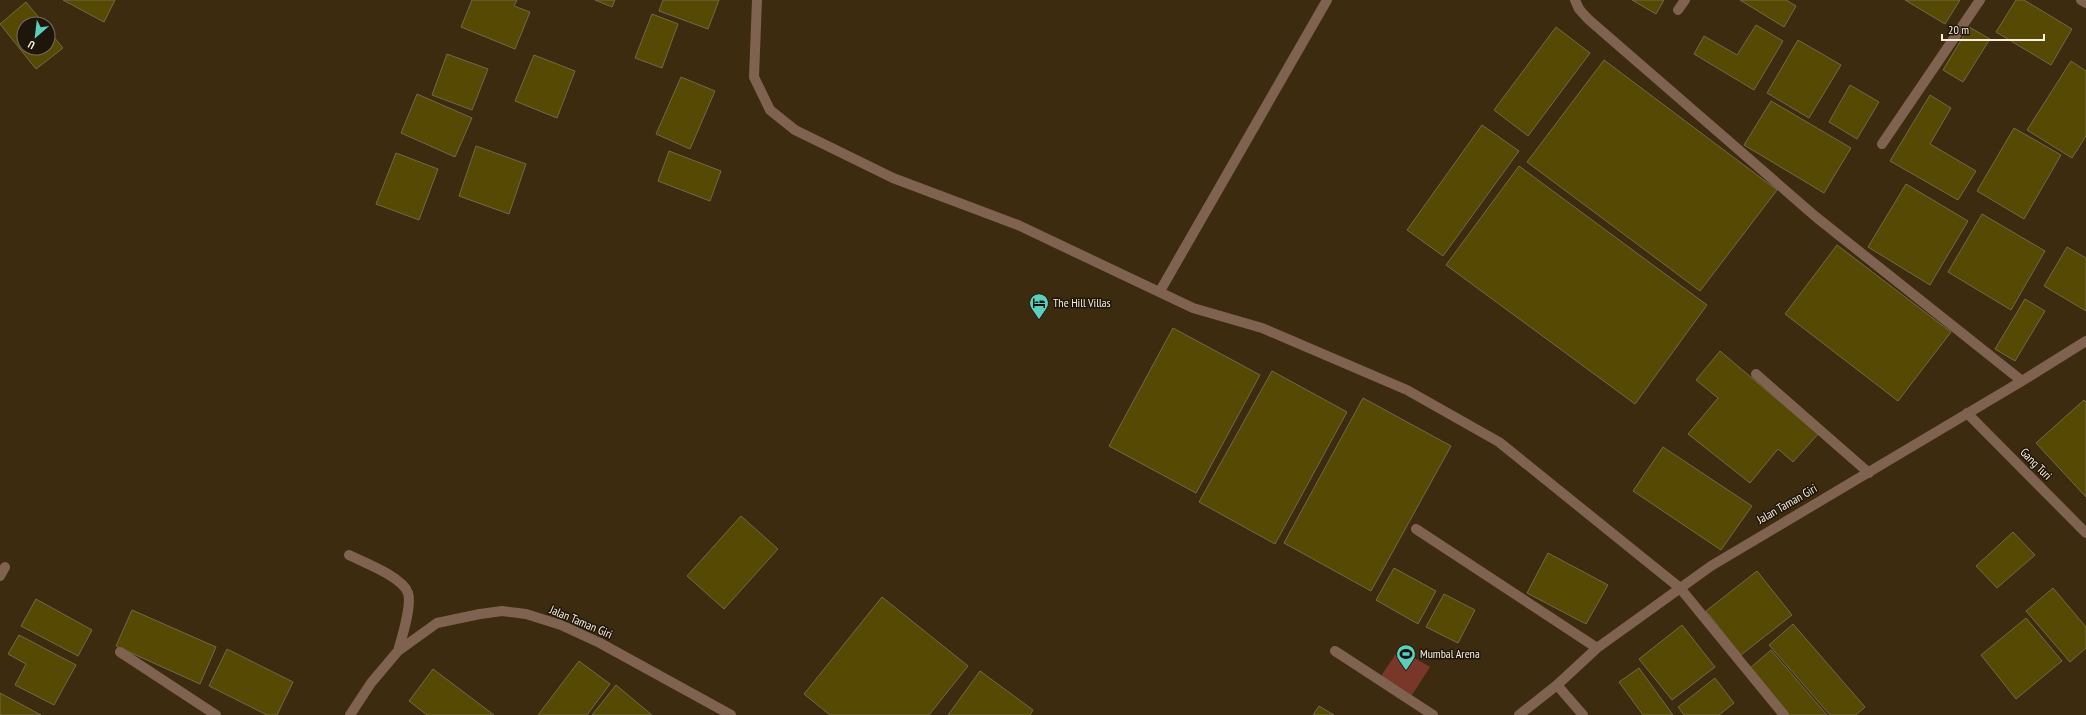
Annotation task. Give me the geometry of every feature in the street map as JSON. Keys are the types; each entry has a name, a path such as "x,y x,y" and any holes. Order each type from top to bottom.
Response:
{"street":[{"path":"757,0 754,77 770,110 795,130 893,178 1018,225 1160,291 1193,308 1262,328 1407,390 1498,442 1680,588 1784,715"},
{"path":"1160,291 1327,0"},
{"path":"1575,0 1579,9 1588,19 1816,217 2022,382"},
{"path":"1678,10 1685,0"},
{"path":"1882,144 1980,0"},
{"path":"2081,0 2086,4"},
{"name":"Jalan Taman Giri","path":"1519,715 1557,685 1597,648 1711,566 1769,530 1869,473 1967,413 2022,382 2086,341"},
{"path":"1756,374 1869,473"},
{"name":"Gang Turi","path":"1967,413 2086,533"},
{"path":"1416,529 1597,648"},
{"path":"348,555 389,576 406,589 408,595 407,609 398,651"},
{"path":"0,576 5,567"},
{"name":"Jalan Taman Giri","path":"352,712 371,683 398,651 437,623 494,612 526,614 560,625 600,643 731,715"},
{"path":"1336,651 1433,715"},
{"path":"120,652 216,715"},
{"path":"1557,685 1583,715"},
{"path":"352,712 362,715"}],"shaded area":[{"name":"Mumbal Arena","path":"1399,649 1430,667 1412,695 1381,676"}],"building":[{"path":"63,0 115,0 104,22"},
{"path":"472,0 517,0 514,6 530,12 515,49 461,27"},
{"path":"595,0 615,0 612,7"},
{"path":"663,0 719,0 708,29 659,11"},
{"path":"1632,0 1664,0 1656,14"},
{"path":"1740,0 1786,0 1796,6 1784,27"},
{"path":"1905,0 1960,0 1945,24"},
{"path":"2016,0 2024,0 2072,29 2051,65 1996,32"},
{"path":"26,2 37,16 16,16 16,44 0,24"},
{"path":"652,14 678,24 662,68 635,58"},
{"path":"1756,25 1783,41 1754,90 1694,54 1704,36 1737,55"},
{"path":"1556,27 1590,53 1528,136 1494,110"},
{"path":"1969,27 1990,39 1963,82 1943,70"},
{"path":"56,40 63,48 56,53"},
{"path":"1798,40 1841,65 1809,118 1767,93"},
{"path":"447,54 488,69 472,110 432,95"},
{"path":"534,55 575,71 557,118 515,101"},
{"path":"26,56 53,56 36,69"},
{"path":"1604,60 1777,190 1700,291 1527,162"},
{"path":"2071,61 2086,71 2086,136 2072,158 2027,130"},
{"path":"681,77 715,91 690,149 656,134"},
{"path":"1850,85 1879,102 1857,139 1829,122"},
{"path":"417,94 472,118 455,157 401,133"},
{"path":"1930,95 1951,108 1930,144 1976,171 1958,200 1890,161"},
{"path":"1771,101 1851,148 1824,193 1744,145"},
{"path":"1482,125 1519,151 1443,256 1407,230"},
{"path":"2014,128 2061,155 2024,219 1977,191"},
{"path":"476,146 526,164 509,214 459,196"},
{"path":"669,151 721,171 710,201 658,181"},
{"path":"396,153 438,169 419,220 376,204"},
{"path":"1519,166 1707,305 1635,404 1446,265"},
{"path":"1906,184 1968,221 1930,285 1868,247"},
{"path":"1982,214 2045,251 2011,310 1948,272"},
{"path":"1837,245 1951,332 1898,401 1785,314"},
{"path":"2067,247 2086,258 2086,311 2044,286"},
{"path":"2025,299 2045,311 2015,361 1995,349"},
{"path":"1173,328 1260,375 1196,493 1109,446"},
{"path":"1720,351 1818,434 1793,462 1778,449 1750,483 1688,434 1718,398 1696,380"},
{"path":"1272,371 1347,412 1275,544 1199,502"},
{"path":"1363,398 1451,446 1371,591 1284,543"},
{"path":"2084,400 2086,402 2086,497 2036,443"},
{"path":"1663,447 1752,506 1721,550 1633,491"},
{"path":"741,516 778,549 724,609 687,576"},
{"path":"2013,532 2035,555 1997,588 1976,566"},
{"path":"1548,553 1608,585 1586,624 1527,593"},
{"path":"1394,568 1436,591 1418,624 1376,600"},
{"path":"1757,571 1792,615 1741,655 1706,611"},
{"path":"2053,588 2086,627 2086,648 2070,662 2026,611"},
{"path":"1444,594 1475,610 1458,643 1426,627"},
{"path":"882,597 968,666 929,715 830,715 804,694"},
{"path":"36,599 92,630 78,656 21,626"},
{"path":"132,610 216,647 200,684 116,646"},
{"path":"2026,618 2062,661 2016,699 1981,655"},
{"path":"1793,624 1865,707 1856,715 1830,715 1769,645"},
{"path":"1682,625 1715,667 1672,700 1639,659"},
{"path":"19,635 76,665 54,705 15,685 26,664 8,654"},
{"path":"227,649 293,682 277,715 267,715 209,686"},
{"path":"1771,650 1827,715 1787,715 1749,669"},
{"path":"579,661 610,684 587,715 538,715"},
{"path":"1639,668 1673,715 1643,715 1619,682"},
{"path":"433,669 494,715 427,715 409,701"},
{"path":"980,671 1033,710 1030,715 948,715"},
{"path":"1715,678 1734,703 1719,715 1684,715 1678,707"},
{"path":"616,685 652,715 592,715"},
{"path":"0,693 41,715 0,715"},
{"path":"1319,706 1334,715 1313,715"}],"place":[{"name":"The Hill Villas","path":"1039,320"},
{"name":"Mumbal Arena","path":"1406,671"}]}
